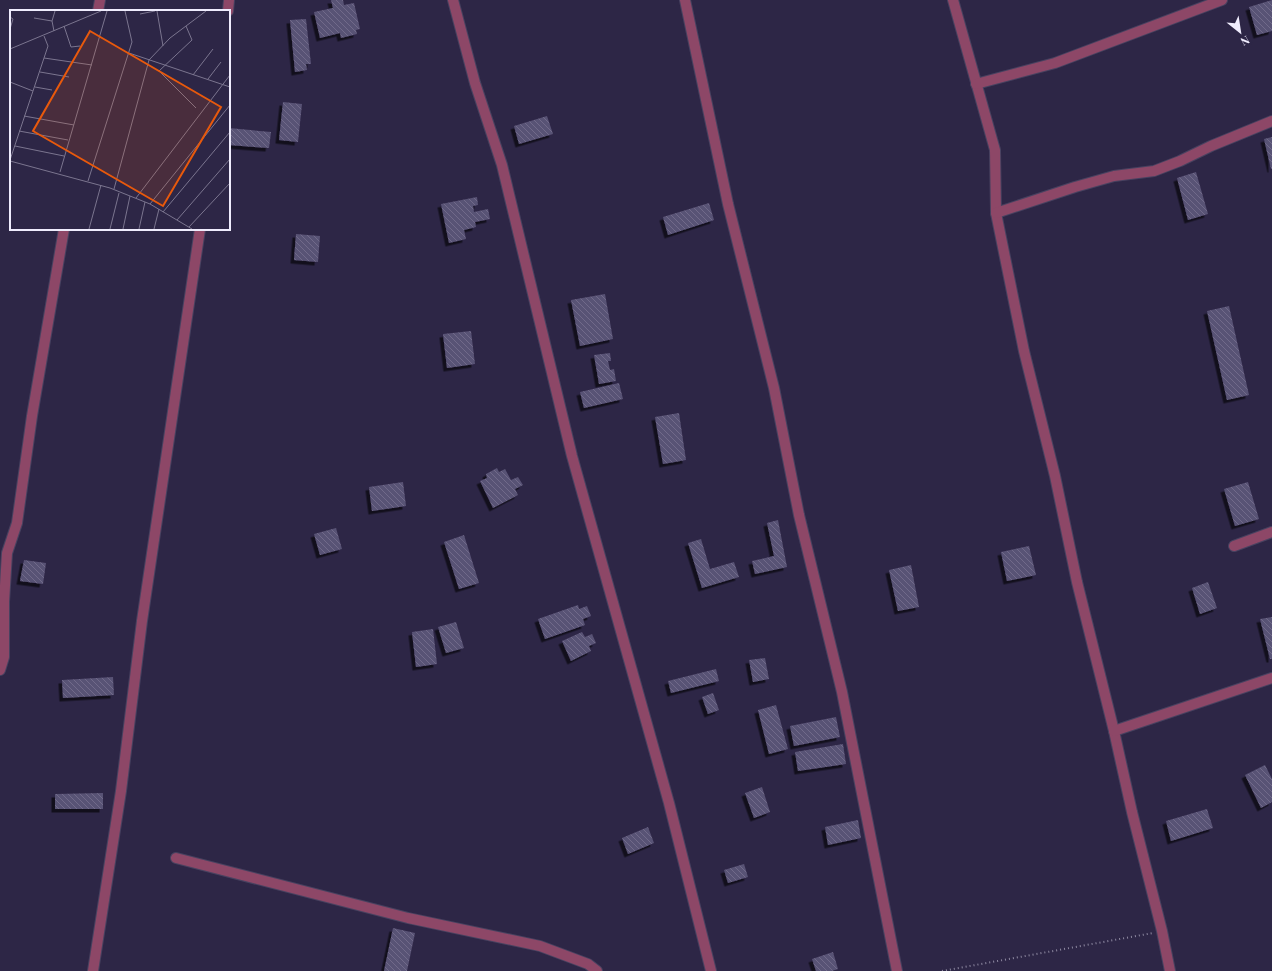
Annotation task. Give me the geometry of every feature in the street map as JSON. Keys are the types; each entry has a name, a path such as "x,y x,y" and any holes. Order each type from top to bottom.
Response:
{"street":[{"path":"98,10 100,0"},
{"path":"228,10 229,0"},
{"path":"452,0 475,83 502,164 572,456 669,803 710,971"},
{"path":"685,0 728,204 774,388 799,515 842,692 897,971"},
{"path":"953,0 995,150 996,213 1024,351 1055,476 1077,582 1162,931 1170,971"},
{"path":"976,84 1055,63 1222,0"},
{"path":"996,213 1114,176 1154,171 1272,121"},
{"path":"0,670 4,657 4,602 8,553 17,523 32,416 64,230"},
{"path":"93,971 121,791 142,620 200,230"},
{"path":"1234,546 1272,532"},
{"path":"1114,731 1272,678"},
{"path":"176,858 408,918 540,946 588,964 596,971"}],"path":[{"path":"942,971 1162,931"}],"building":[{"path":"331,0 343,0 344,5 354,3 360,29 356,30 357,34 341,38 340,33 320,38 314,12 333,8"},
{"path":"1272,0 1272,31 1257,35 1249,7"},
{"path":"306,19 311,64 306,64 307,70 295,72 290,20"},
{"path":"283,102 302,104 298,142 279,140"},
{"path":"547,116 553,134 519,144 514,126"},
{"path":"230,128 271,132 269,148 230,145"},
{"path":"1272,137 1272,169 1271,169 1264,139"},
{"path":"1196,172 1208,214 1188,220 1177,178"},
{"path":"477,197 478,205 473,206 474,212 488,209 490,219 475,222 476,227 464,230 466,239 449,243 441,204"},
{"path":"709,203 714,220 668,235 663,217"},
{"path":"296,234 320,236 318,262 294,260"},
{"path":"605,294 613,339 580,346 571,300"},
{"path":"1229,306 1249,395 1227,400 1207,311"},
{"path":"471,331 475,364 447,368 443,334"},
{"path":"610,353 611,361 608,361 610,370 614,369 616,381 599,384 594,355"},
{"path":"619,383 623,399 584,408 580,392"},
{"path":"679,413 686,460 663,464 655,417"},
{"path":"497,468 499,472 505,469 511,480 518,477 523,485 515,489 518,495 493,508 480,481 487,478 486,474"},
{"path":"403,482 406,506 372,511 369,487"},
{"path":"1248,482 1259,519 1235,526 1224,489"},
{"path":"778,520 787,567 755,574 752,561 774,556 767,523"},
{"path":"336,528 342,549 320,555 314,534"},
{"path":"464,535 479,583 459,589 444,542"},
{"path":"701,539 710,569 734,562 739,577 702,588 688,543"},
{"path":"1029,546 1036,575 1007,581 1001,552"},
{"path":"24,560 46,563 43,584 20,581"},
{"path":"911,565 919,607 898,611 889,570"},
{"path":"1208,582 1217,608 1200,614 1192,588"},
{"path":"578,605 579,609 587,606 591,616 583,619 585,625 545,639 538,619"},
{"path":"1272,617 1272,659 1270,659 1260,619"},
{"path":"456,622 464,648 446,653 438,627"},
{"path":"433,629 437,664 416,667 412,632"},
{"path":"582,632 585,637 592,634 596,643 589,646 591,651 571,661 562,641"},
{"path":"765,658 769,679 753,682 749,660"},
{"path":"716,669 719,681 671,693 668,681"},
{"path":"113,677 114,695 63,698 62,680"},
{"path":"713,693 719,710 708,714 702,697"},
{"path":"776,705 788,749 769,754 758,710"},
{"path":"836,717 840,737 794,746 790,726"},
{"path":"843,744 846,764 798,771 795,752"},
{"path":"1265,765 1272,779 1272,802 1261,808 1245,775"},
{"path":"762,787 770,812 754,818 745,793"},
{"path":"103,793 103,809 55,809 55,794"},
{"path":"1207,809 1213,828 1171,841 1166,821"},
{"path":"858,820 861,838 828,845 825,827"},
{"path":"648,827 654,843 628,854 622,838"},
{"path":"744,864 748,877 728,883 724,870"},
{"path":"393,928 415,933 407,971 384,971"},
{"path":"833,952 838,969 832,971 816,971 812,959"}]}
